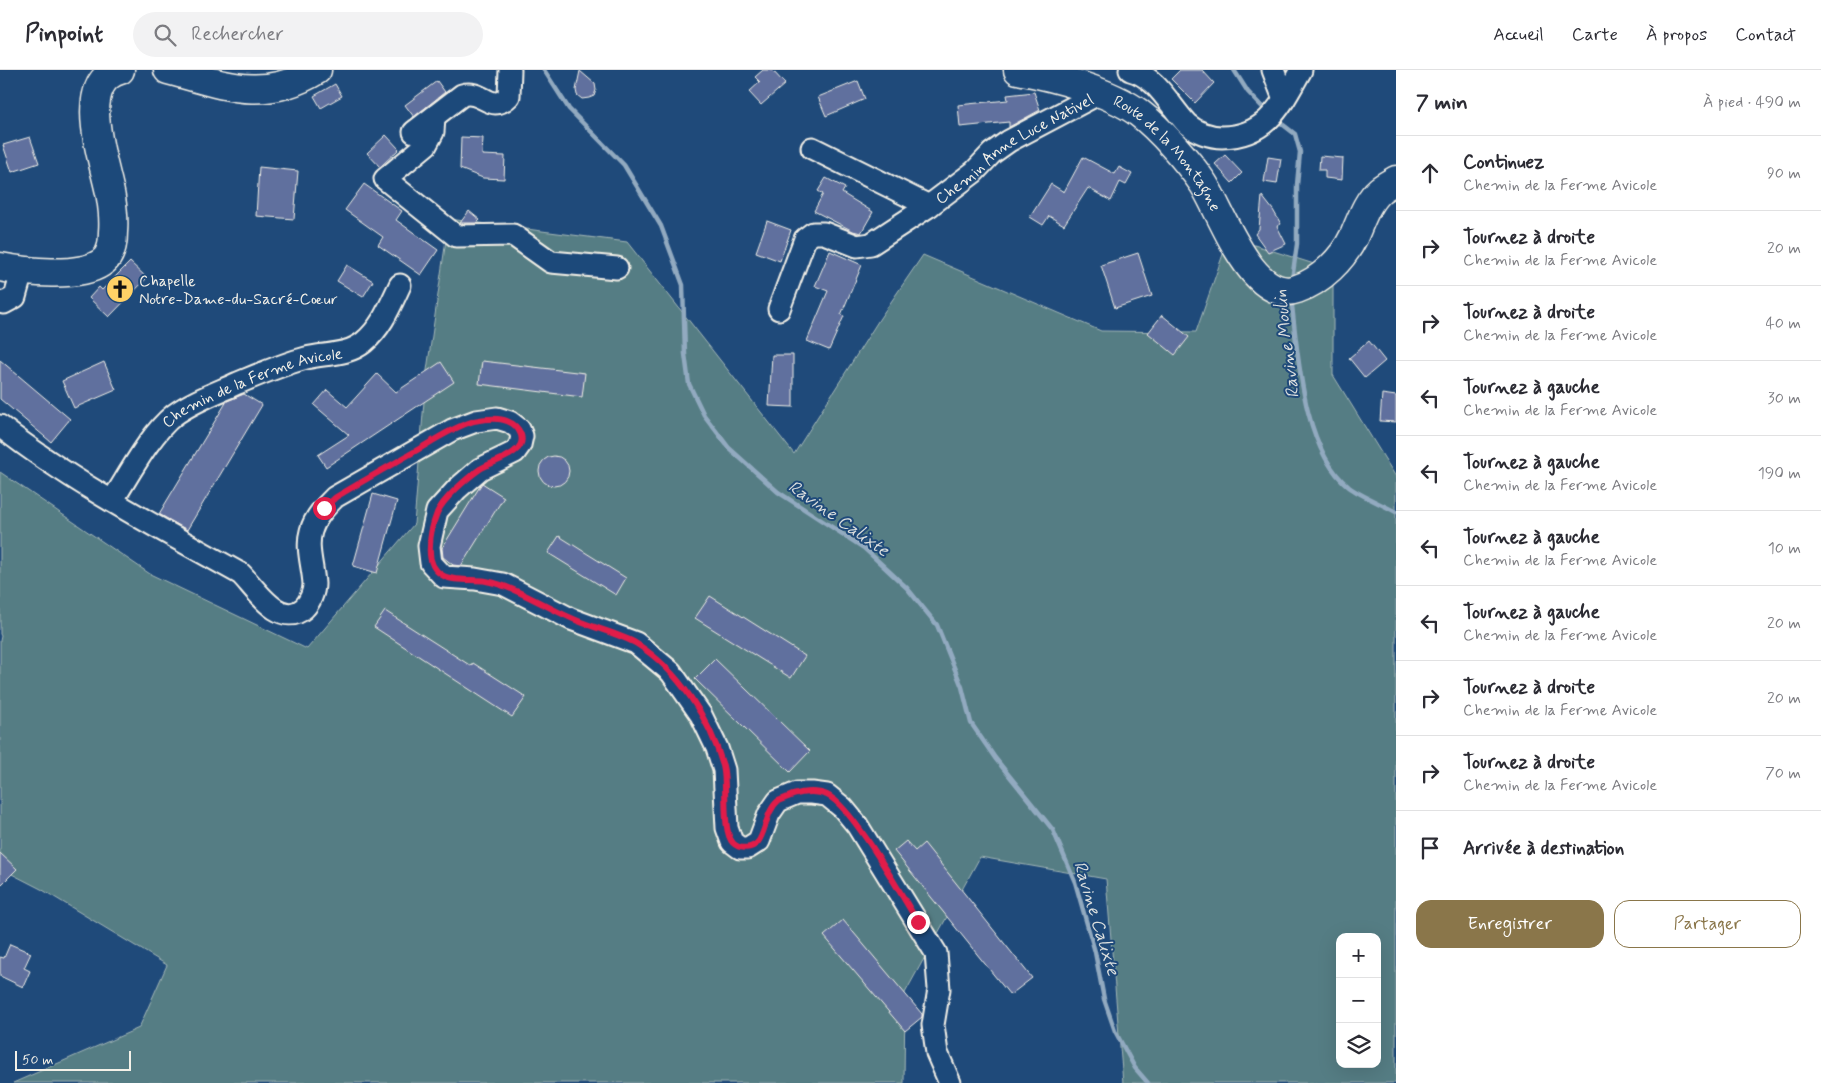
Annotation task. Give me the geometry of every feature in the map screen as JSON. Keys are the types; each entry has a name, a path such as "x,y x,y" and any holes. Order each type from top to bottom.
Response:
{"main road":[{"path":"11,270 64,273 83,270 102,263 109,253 112,244 114,216 95,125 95,103 103,81 120,70"},
{"path":"168,70 240,89 268,89 295,81 317,70"},
{"name":"Route de la Montagne","path":"1018,70 1044,75 1100,93 1118,100 1141,114 1166,138 1204,184 1244,260 1265,282 1276,288 1287,291 1296,290 1323,275 1338,259 1352,238 1365,210 1379,190 1396,180"}],"street":[{"path":"414,132 462,95 469,93 477,94 488,102 503,102 509,96 510,70"},
{"path":"1130,70 1146,76 1189,125 1202,133 1217,137 1232,137 1248,133 1270,120 1301,70"},
{"path":"1273,70 1284,99"},
{"name":"Chemin Anne Luce Nativel","path":"779,309 805,239 813,233 824,233 857,246 871,244 929,206 974,172 992,153 1009,141 1100,93"},
{"path":"434,117 433,132 426,145 384,179 456,236 513,235 551,262 617,268"},
{"name":"Chemin Anne Luce Nativel","path":"812,148 929,206"},
{"path":"0,302 8,301 15,297 11,270"},
{"name":"Chemin de la Ferme Avicole","path":"112,501 158,430 174,416 195,402 278,367 306,358 354,349 364,342 384,320 400,285"},
{"path":"0,426 28,448 112,501 241,574 272,607 285,614 295,613 304,608 311,597 314,586 309,544 311,531 324,508 336,497 452,430 476,421 498,418 510,422 519,429 522,436 520,445 515,452 480,469 457,489 438,511 432,529 431,563 444,577 475,579 503,584 571,619 636,643 671,672 701,715 717,748 724,770 727,828 732,842 740,848 748,848 759,841 769,814 778,801 797,793 812,792 827,795 843,808 857,825 936,953 939,989 934,1026 937,1053 950,1083"}],"green space":[{"path":"449,219 627,242 794,454 880,318 923,255 1101,331 1196,332 1229,237 1333,270 1333,375 1396,477 1396,1083 1123,1083 1106,879 980,857 905,993 904,1083 13,1083 139,1028 167,965 41,889 0,868 0,472 150,574 307,649 414,524 426,377"}],"building":[{"path":"763,70 772,70 785,84 761,105 749,92 760,82 755,77"},
{"path":"1180,70 1202,70 1214,83 1195,103 1171,79"},
{"path":"580,71 595,84 594,96 582,99 577,95 576,90"},
{"path":"437,81 445,92 414,117 405,105"},
{"path":"858,81 865,99 826,116 818,97"},
{"path":"335,84 342,96 321,108 314,96"},
{"path":"1034,92 1040,110 1009,127 1009,122 960,127 958,105 1008,100 1007,95"},
{"path":"386,135 399,149 380,167 367,153"},
{"path":"30,137 39,163 12,172 3,145"},
{"path":"461,137 483,138 482,155 505,156 504,179 483,178 460,169"},
{"path":"1225,155 1242,173 1232,183 1215,164"},
{"path":"1320,156 1343,158 1342,180 1325,178 1325,170 1319,170"},
{"path":"1083,157 1115,174 1119,167 1132,174 1126,185 1120,182 1111,201 1088,188 1064,225 1049,216 1043,225 1030,217 1051,184 1064,192"},
{"path":"1268,157 1281,159 1277,184 1264,182"},
{"path":"259,167 298,171 294,219 256,216"},
{"path":"826,178 845,188 842,193 873,212 861,233 853,231 814,211 823,194 818,191"},
{"path":"364,184 402,211 396,220 438,250 421,275 378,245 383,237 345,210"},
{"path":"1262,196 1281,224 1277,226 1286,244 1268,252 1255,234 1259,229"},
{"path":"469,211 480,220 477,223 460,223"},
{"path":"767,221 791,230 780,261 756,252"},
{"path":"830,251 862,265 841,315 844,316 829,350 807,341 828,291 815,286"},
{"path":"1138,253 1152,296 1115,308 1101,265"},
{"name":"Chapelle Notre-Dame-du-Sacré-Cœur","path":"130,262 147,278 109,317 89,298 99,287 102,290"},
{"path":"347,265 373,281 363,297 337,281"},
{"path":"1162,315 1189,337 1175,355 1148,333"},
{"path":"1369,341 1385,361 1365,378 1349,358"},
{"path":"772,355 793,355 793,407 769,406"},
{"path":"0,360 70,419 51,442 0,399"},
{"path":"482,361 585,373 582,397 479,384"},
{"path":"104,362 116,390 74,408 62,381"},
{"path":"441,362 454,382 326,467 318,455 349,435 314,405 327,390 347,407 377,374 396,392"},
{"path":"244,394 262,405 187,530 159,514 227,401"},
{"path":"1382,394 1396,396 1396,422 1380,421"},
{"path":"554,456 565,460 569,471 565,482 554,486 543,482 539,471 543,460"},
{"path":"482,483 504,497 461,566 453,565 443,557 442,548"},
{"path":"373,494 397,501 377,573 353,566"},
{"path":"559,536 626,578 616,595 548,553"},
{"path":"710,596 805,656 791,678 695,618"},
{"path":"385,611 471,666 473,663 526,697 512,717 374,627"},
{"path":"715,659 810,751 790,772 695,679"},
{"path":"906,841 915,851 924,843 1032,978 1010,995 894,851"},
{"path":"0,853 17,869 0,886"},
{"path":"843,920 922,1014 922,1017 905,1031 824,936"},
{"path":"10,944 31,953 24,968 30,971 23,987 0,976 0,957 4,958"}],"waterway":[{"name":"Ravine Calixte","path":"544,70 569,109 624,165 661,226 683,285 685,354 689,384 704,415 729,448 778,492 864,548 907,588 937,625 962,687 971,723 995,758 1053,830 1075,882 1095,952 1104,999 1115,1031 1135,1068 1148,1083"},
{"name":"Ravine Moulin","path":"1234,70 1248,92 1267,112"},
{"name":"Ravine Moulin","path":"1277,120 1295,134 1300,152 1297,185 1297,244 1292,280"},
{"name":"Ravine Moulin","path":"1291,297 1296,345 1305,399 1321,449 1333,470 1349,487 1396,512"}],"place":[{"name":"Chapelle Notre-Dame-du-Sacré-Cœur","path":"120,289"}],"route":[{"path":"324,508 336,497 452,430 476,421 498,418 510,422 519,429 522,436 520,445 515,452 480,469 457,489 438,511 432,529 430,546 431,563 436,570 444,577 452,579 475,579 503,584 571,619 636,643 671,672 701,715 717,748 724,770 727,828 732,842 740,848 748,848 759,841 769,814 778,801 797,793 812,792 827,795 843,808 857,825 918,922"}]}
